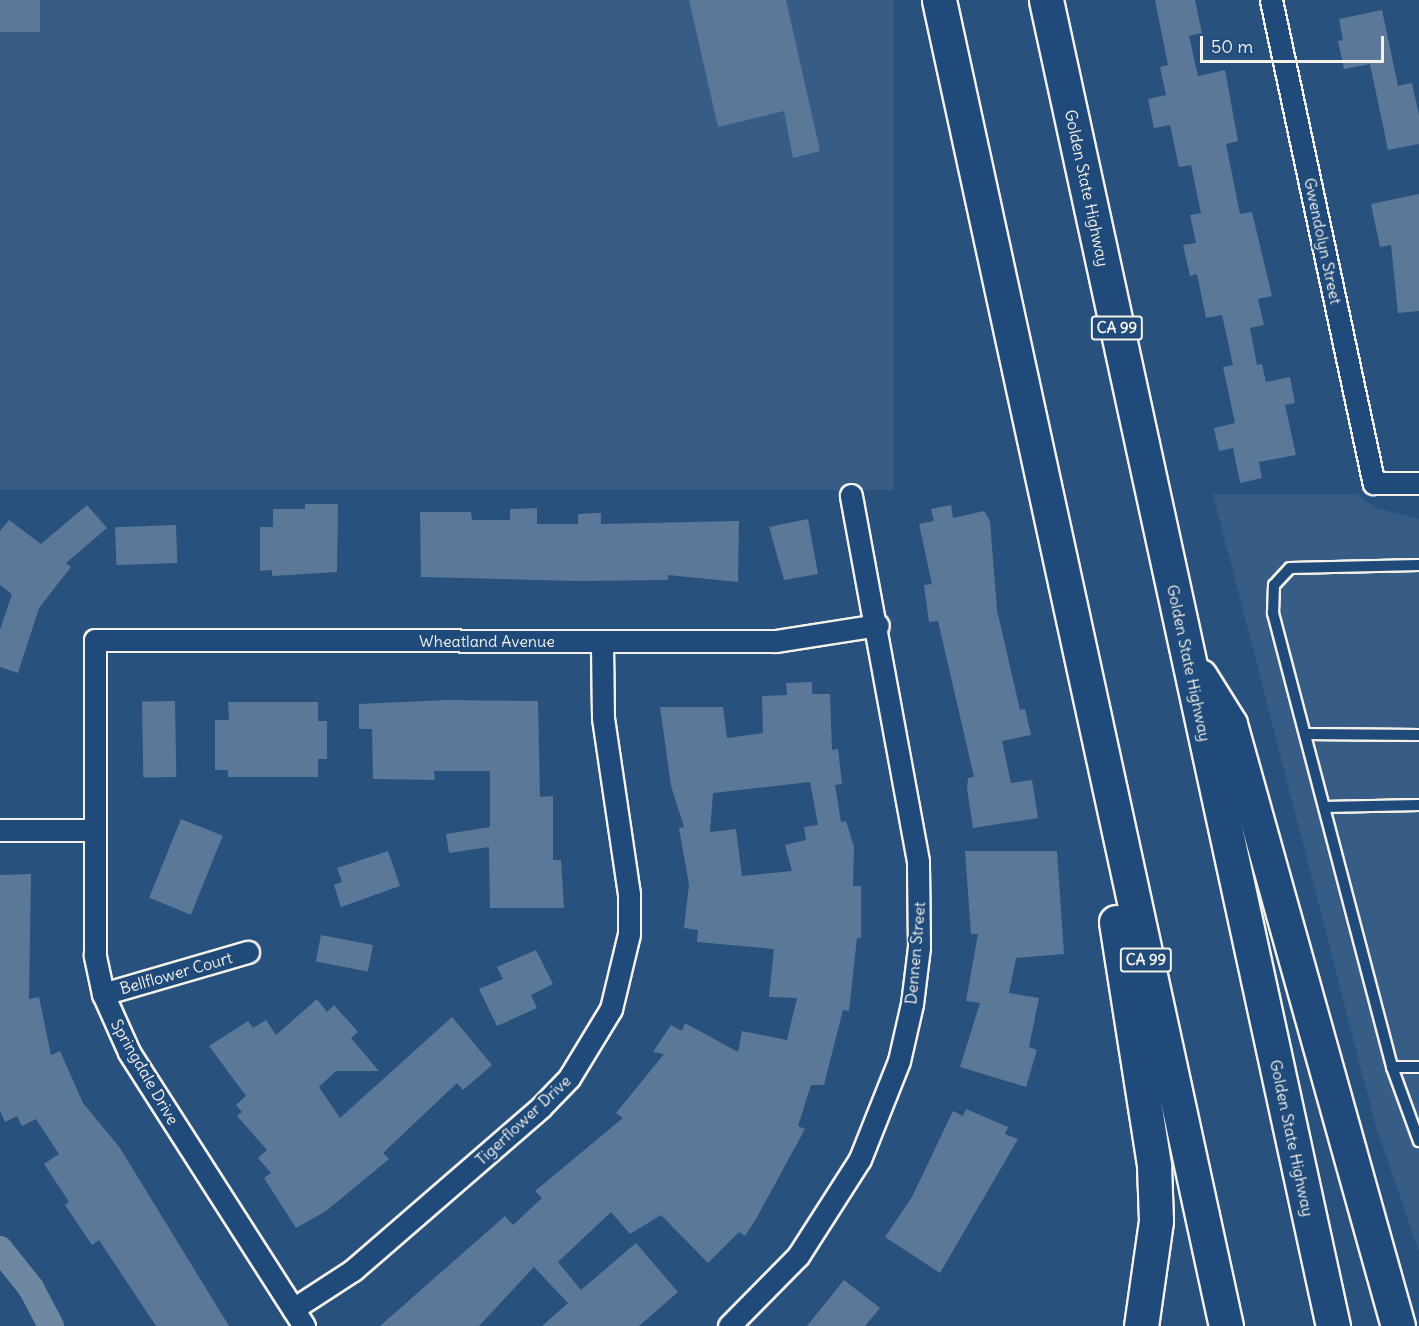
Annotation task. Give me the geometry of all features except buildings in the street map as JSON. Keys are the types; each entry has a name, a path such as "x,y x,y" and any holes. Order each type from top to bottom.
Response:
{"highway":[{"name":"CA 99","path":"939,0 1226,1326"},
{"name":"Golden State Highway","path":"1046,0 1333,1326"},
{"path":"1066,594 1154,1166 1156,1221 1140,1326"},
{"path":"1188,656 1230,724 1398,1326"}],"street":[{"name":"Gwendolyn Street","path":"1271,0 1374,483 1419,483"},
{"name":"Dennen Street","path":"729,1326 798,1256 861,1159 899,1061 912,1004 919,947 918,861 878,625 851,495"},
{"name":"Wheatland Avenue","path":"94,640 800,640 878,625"},
{"name":"Springdale Drive","path":"94,640 95,955 103,994 129,1052 298,1318"},
{"name":"Tigerflower Drive","path":"298,1318 541,1107 569,1078 611,1009 629,934 629,894 603,717 602,641"},
{"path":"0,830 94,830"},
{"name":"Bellflower Court","path":"103,994 248,952"}],"lane":[{"path":"1419,565 1290,568 1274,585 1273,613 1392,1066 1419,1142"},
{"path":"1305,734 1419,735"},
{"path":"1324,807 1419,806"},
{"path":"1392,1066 1419,1066"}],"shaded area":[{"path":"0,0 894,0 894,490 0,490"},
{"path":"1213,494 1357,494 1376,508 1419,519 1419,1252 1376,1127"}],"waterway":[{"path":"0,1249 31,1288 51,1326"}]}
